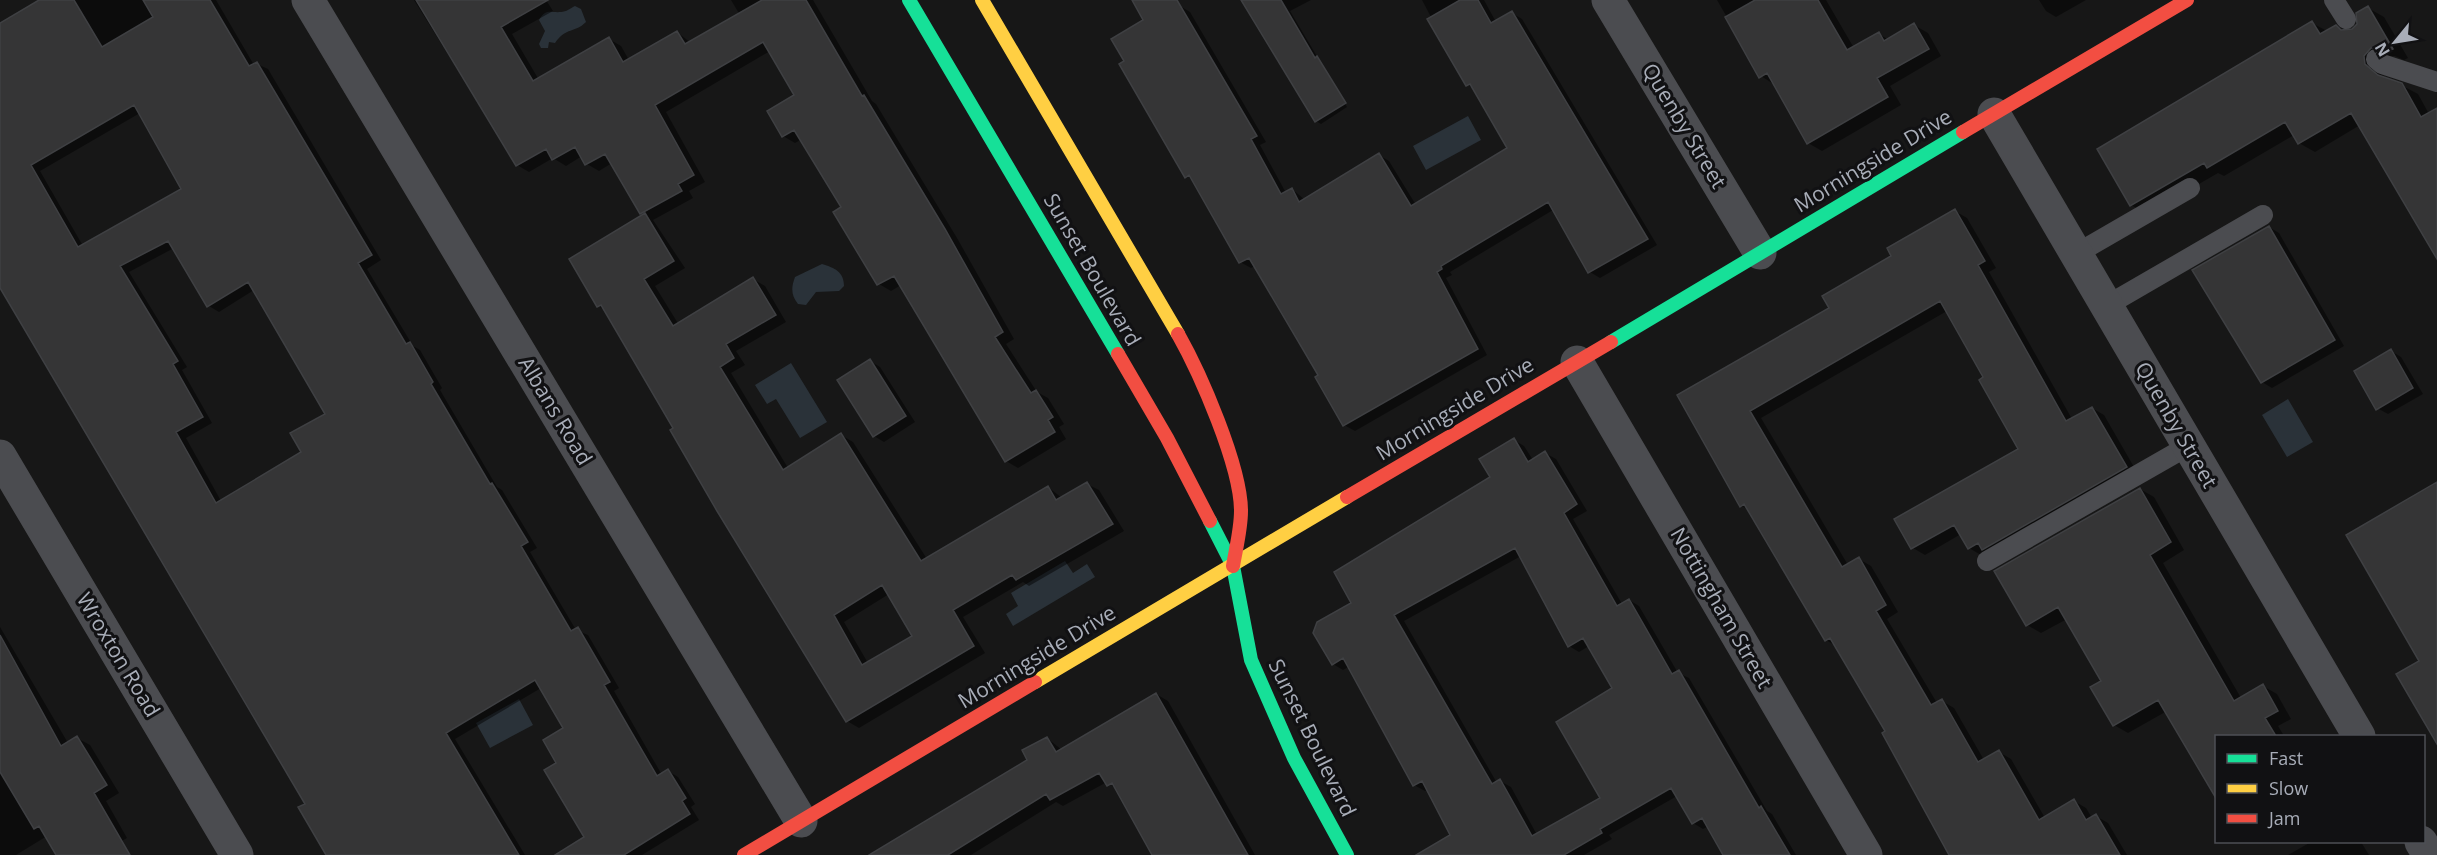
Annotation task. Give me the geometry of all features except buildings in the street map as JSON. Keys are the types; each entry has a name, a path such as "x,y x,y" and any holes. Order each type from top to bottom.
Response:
{"street":[{"name":"Albans Road","path":"308,0 801,821"},
{"name":"Sunset Boulevard","path":"909,0 1167,438 1233,566 1251,660 1294,758 1347,855"},
{"name":"Sunset Boulevard","path":"982,0 1198,369 1236,477 1241,511 1233,566"},
{"name":"Quenby Street","path":"1608,0 1760,253"},
{"name":"Morningside Drive","path":"758,852 801,821 2187,0"},
{"name":"Quenby Street","path":"1994,114 2358,735"},
{"name":"Nottingham Street","path":"1577,362 1866,855"},
{"name":"Wroxton Road","path":"0,456 237,855"}],"lane":[{"path":"2334,0 2346,19"},
{"path":"2376,59 2382,64 2437,82"},
{"path":"2076,254 2190,188"},
{"path":"2106,306 2263,215"},
{"path":"1987,561 2188,446"}],"shaded area":[{"path":"575,6 581,9 586,22 567,32 555,43 549,42 548,48 541,48 539,44 545,31 539,20 542,16 546,12 563,12"},
{"path":"1468,116 1481,140 1426,170 1413,146"},
{"path":"822,264 838,271 844,281 844,286 839,291 816,292 806,305 798,304 792,291 795,277"},
{"path":"791,363 827,422 800,438 776,399 767,404 755,385"},
{"path":"2288,399 2313,442 2287,457 2262,415"},
{"path":"1065,561 1073,573 1087,564 1095,577 1013,626 1006,614 1018,606 1011,593"},
{"path":"519,699 533,725 490,748 476,723"}],"traffic: fast":[{"path":"909,0 1118,354"},
{"path":"1611,342 1963,132"},
{"path":"1210,521 1233,566 1251,660 1294,758 1347,855"}],"traffic: slow":[{"path":"982,0 1178,334"},
{"path":"1035,682 1347,497"}],"traffic: jam":[{"path":"1963,132 2187,0"},
{"path":"1178,334 1208,395 1234,470 1241,511 1233,566"},
{"path":"1347,497 1611,342"},
{"path":"1118,354 1167,438 1210,521"},
{"path":"744,855 1035,682"}]}
